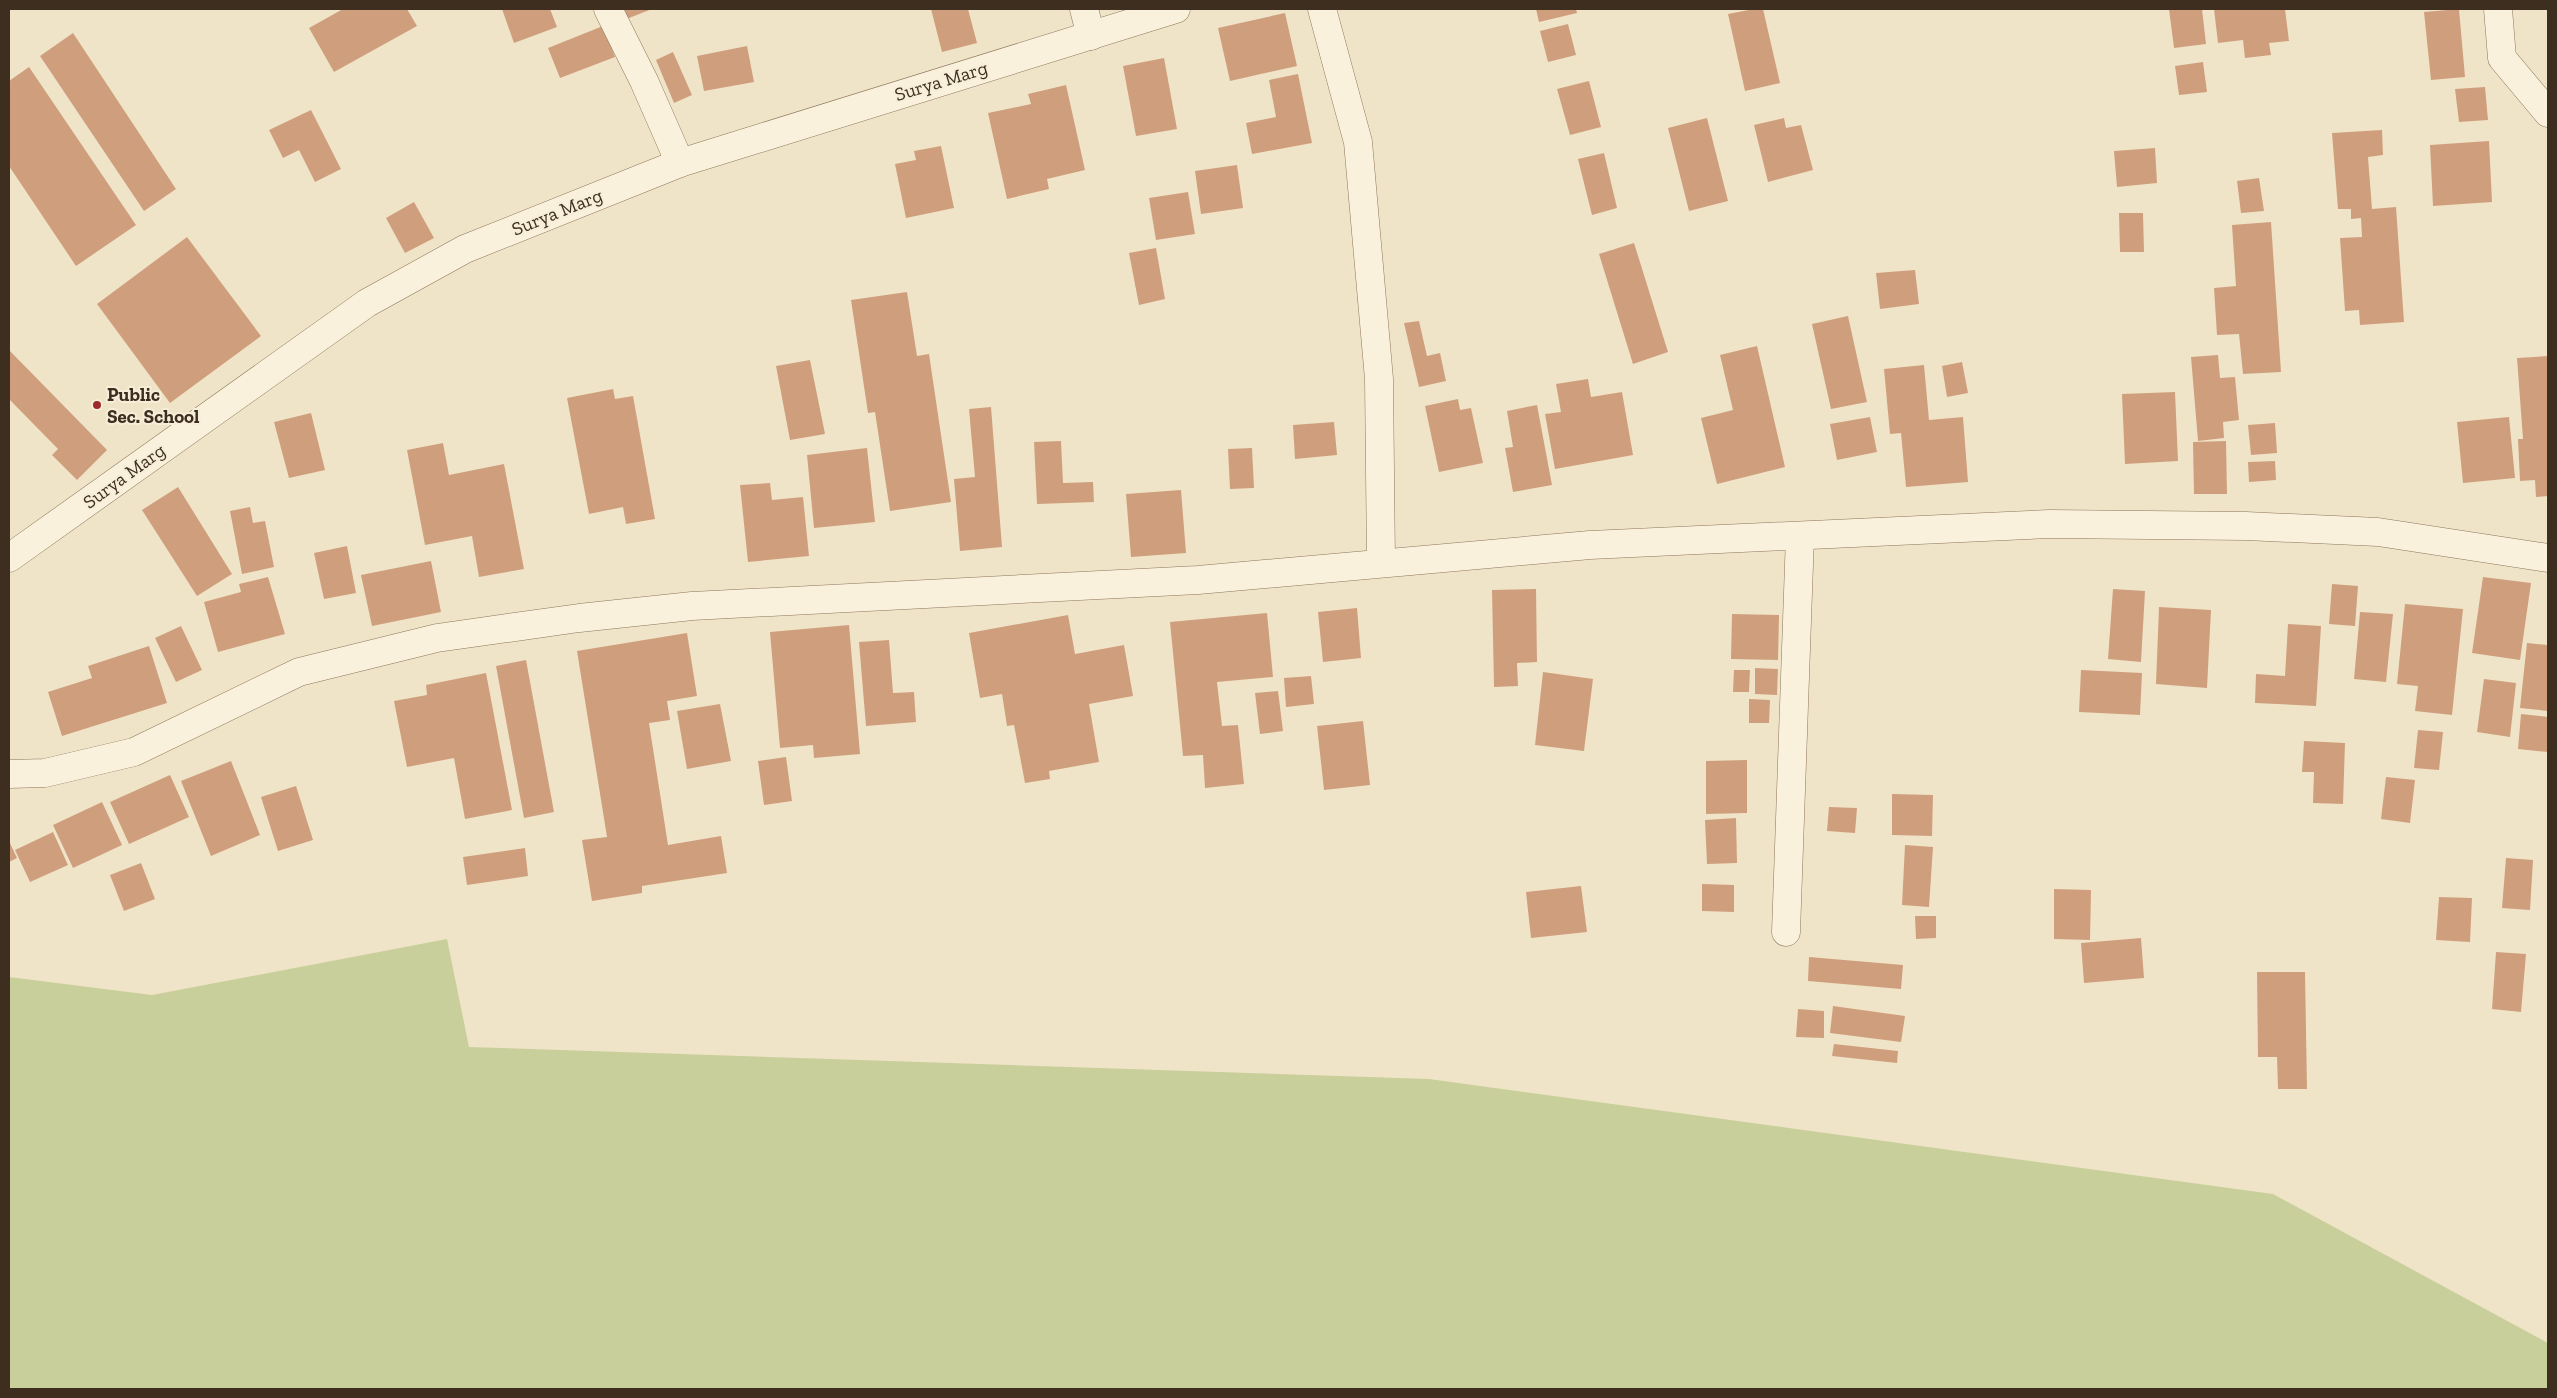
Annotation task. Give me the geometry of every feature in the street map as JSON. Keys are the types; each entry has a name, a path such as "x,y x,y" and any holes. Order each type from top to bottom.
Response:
{"street":[{"path":"608,9 644,81 680,163"},
{"path":"1084,9 1090,36"},
{"name":"Surya Marg","path":"9,558 367,302 465,249 680,163 1176,9"},
{"path":"1322,9 1358,142 1379,379 1381,563"},
{"path":"2498,9 2502,58 2548,114"},
{"path":"9,774 45,773 134,752 299,672 437,638 579,618 692,606 1198,580 1590,545 2050,524 2246,526 2378,532 2548,558"},
{"path":"1786,932 1800,536"}],"green space":[{"path":"447,939 469,1047 1429,1079 2273,1194 2548,1343 2548,1389 9,1389 9,977 152,995"}],"building":[{"path":"343,9 407,9 417,26 334,72 309,28"},
{"path":"502,9 550,9 557,27 514,43"},
{"path":"620,9 652,9 624,20"},
{"path":"931,9 968,9 977,43 942,52"},
{"path":"1536,9 1576,9 1577,13 1539,22"},
{"path":"1763,9 1780,83 1745,91 1728,14"},
{"path":"2169,9 2202,9 2206,44 2174,48"},
{"path":"2214,9 2285,9 2289,41 2269,43 2271,55 2245,58 2243,40 2218,43"},
{"path":"2459,9 2465,77 2431,80 2424,12"},
{"path":"1285,13 1297,66 1230,81 1218,28"},
{"path":"1568,24 1576,55 1548,62 1540,31"},
{"path":"603,26 615,57 560,78 548,48"},
{"path":"73,33 176,189 144,211 40,56"},
{"path":"747,46 754,82 704,91 697,56"},
{"path":"673,52 692,95 674,103 656,60"},
{"path":"1164,58 1177,129 1136,136 1123,66"},
{"path":"2203,62 2207,92 2179,95 2175,66"},
{"path":"29,67 136,225 76,266 9,166 9,81"},
{"path":"1298,74 1312,143 1252,154 1246,123 1276,117 1269,80"},
{"path":"1589,81 1601,127 1570,135 1557,89"},
{"path":"1066,85 1085,170 1047,179 1049,189 1007,199 988,113 1031,104 1028,94"},
{"path":"2485,87 2488,120 2459,122 2455,89"},
{"path":"311,110 341,169 315,182 299,150 283,158 269,130"},
{"path":"1707,118 1728,201 1689,211 1668,128"},
{"path":"1784,118 1786,128 1801,125 1813,170 1768,182 1754,125"},
{"path":"2382,130 2383,155 2368,157 2372,209 2396,207 2404,322 2360,325 2359,310 2345,311 2340,238 2362,237 2361,218 2351,219 2351,209 2338,209 2332,133"},
{"path":"2489,141 2492,202 2433,206 2430,145"},
{"path":"941,146 954,208 906,218 895,164 916,160 914,151"},
{"path":"2155,148 2157,183 2117,187 2114,151"},
{"path":"1604,153 1617,208 1592,215 1578,159"},
{"path":"1237,165 1243,208 1201,214 1195,171"},
{"path":"2259,178 2264,211 2241,213 2237,181"},
{"path":"1188,192 1195,234 1156,240 1149,198"},
{"path":"414,202 434,238 405,253 386,218"},
{"path":"2119,213 2143,213 2144,252 2120,252"},
{"path":"2271,222 2281,372 2243,374 2239,334 2217,335 2214,288 2236,286 2232,225"},
{"path":"187,237 261,336 170,403 97,304"},
{"path":"1634,243 1668,352 1633,364 1599,254"},
{"path":"1156,248 1165,299 1139,305 1129,253"},
{"path":"1915,270 1919,304 1880,309 1876,273"},
{"path":"907,292 917,356 929,354 951,502 890,511 875,412 868,413 851,300"},
{"path":"1848,316 1867,402 1831,409 1812,324"},
{"path":"1419,321 1427,356 1440,353 1446,381 1419,387 1404,323"},
{"path":"1757,346 1785,467 1717,484 1701,418 1733,410 1720,355"},
{"path":"9,350 107,450 77,480 52,455 58,449 9,399"},
{"path":"2218,355 2220,378 2235,377 2239,420 2223,422 2224,438 2198,441 2191,357"},
{"path":"2548,356 2548,496 2536,497 2535,480 2520,481 2518,439 2523,439 2517,358"},
{"path":"810,360 825,434 790,440 776,366"},
{"path":"1962,362 1968,393 1947,397 1942,366"},
{"path":"1924,365 1929,420 1963,417 1968,482 1906,487 1901,433 1890,434 1884,369"},
{"path":"1588,379 1591,397 1622,392 1633,455 1555,469 1545,414 1561,412 1556,384"},
{"path":"613,389 615,399 633,396 655,519 626,524 623,507 589,514 567,398"},
{"path":"2175,392 2178,461 2125,464 2122,394"},
{"path":"1458,399 1460,410 1471,408 1483,463 1439,472 1425,406"},
{"path":"1537,405 1552,485 1513,492 1505,448 1513,447 1507,411"},
{"path":"991,407 1002,547 960,551 954,479 975,477 969,409"},
{"path":"311,413 325,470 289,478 274,422"},
{"path":"1870,417 1877,452 1837,460 1830,424"},
{"path":"2509,417 2515,478 2463,483 2457,422"},
{"path":"1334,422 1337,455 1295,459 1293,425"},
{"path":"2275,423 2277,453 2251,455 2248,425"},
{"path":"1061,441 1063,483 1093,482 1094,502 1037,504 1034,442"},
{"path":"2226,441 2227,494 2194,494 2193,442"},
{"path":"443,443 449,475 504,464 524,569 479,577 472,536 425,545 407,450"},
{"path":"867,448 875,522 814,528 807,455"},
{"path":"1252,448 1254,488 1230,489 1228,449"},
{"path":"2275,461 2276,480 2249,482 2248,462"},
{"path":"770,483 772,500 803,497 809,556 748,562 740,485"},
{"path":"178,487 232,574 197,596 142,510"},
{"path":"1181,490 1186,553 1131,557 1126,494"},
{"path":"250,507 253,523 265,521 274,567 242,574 230,511"},
{"path":"347,546 356,593 324,599 314,553"},
{"path":"431,561 441,612 372,626 361,575"},
{"path":"268,577 285,634 218,652 204,602 241,592 239,584"},
{"path":"2483,577 2531,583 2520,660 2472,653"},
{"path":"2332,584 2358,586 2355,626 2329,624"},
{"path":"1536,589 1537,662 1517,663 1518,686 1494,687 1492,590"},
{"path":"2113,589 2145,591 2141,662 2108,659"},
{"path":"2405,604 2463,609 2452,715 2415,711 2418,686 2397,684"},
{"path":"2159,607 2211,610 2207,688 2156,684"},
{"path":"1357,608 1361,658 1323,662 1318,612"},
{"path":"2360,612 2393,614 2386,682 2354,679"},
{"path":"1267,613 1273,677 1217,682 1222,726 1238,725 1244,784 1205,788 1203,755 1183,756 1170,622"},
{"path":"1732,614 1779,615 1778,660 1731,659"},
{"path":"1068,615 1075,654 1124,645 1133,696 1089,704 1099,762 1049,771 1050,779 1025,783 1014,725 1007,726 1002,694 980,698 969,633"},
{"path":"2288,624 2321,626 2316,706 2255,703 2256,674 2285,676"},
{"path":"849,625 860,754 814,758 813,745 780,748 770,632"},
{"path":"181,626 202,670 176,682 155,638"},
{"path":"687,633 697,696 667,701 670,720 649,723 668,845 721,836 727,873 642,886 642,893 592,901 582,840 607,837 577,651"},
{"path":"889,640 893,693 914,692 916,722 866,726 859,642"},
{"path":"2527,643 2548,645 2548,711 2520,708"},
{"path":"149,646 167,703 62,736 48,692 92,678 88,666"},
{"path":"526,660 554,812 524,818 496,666"},
{"path":"1755,668 1778,669 1777,695 1755,694"},
{"path":"1734,670 1750,670 1749,692 1733,692"},
{"path":"2081,670 2142,673 2140,715 2079,712"},
{"path":"1543,672 1593,679 1584,751 1535,745"},
{"path":"486,673 512,810 465,819 454,758 407,767 394,701 427,695 426,685"},
{"path":"1311,676 1314,704 1286,707 1284,678"},
{"path":"2484,679 2516,683 2510,737 2477,732"},
{"path":"1278,691 1283,731 1260,734 1255,693"},
{"path":"1749,699 1770,700 1769,723 1749,723"},
{"path":"720,704 731,761 687,769 677,711"},
{"path":"2521,714 2548,717 2548,752 2518,749"},
{"path":"1363,721 1370,785 1324,790 1317,726"},
{"path":"2418,730 2443,732 2439,770 2414,768"},
{"path":"2304,741 2345,743 2343,804 2313,803 2314,772 2302,772"},
{"path":"786,757 792,801 764,805 758,761"},
{"path":"1747,760 1747,813 1706,814 1706,761"},
{"path":"231,761 260,835 211,856 181,781"},
{"path":"170,775 189,817 129,844 110,802"},
{"path":"2386,777 2415,780 2410,823 2381,819"},
{"path":"296,786 313,840 278,851 261,797"},
{"path":"1892,794 1933,795 1932,836 1892,835"},
{"path":"102,802 122,845 73,868 53,825"},
{"path":"1829,807 1857,808 1855,833 1827,831"},
{"path":"1736,818 1737,863 1707,864 1705,820"},
{"path":"53,832 68,865 30,882 15,850"},
{"path":"9,841 17,858 9,862"},
{"path":"1905,845 1933,847 1929,907 1902,905"},
{"path":"525,848 528,876 467,885 463,857"},
{"path":"2506,858 2533,860 2530,910 2502,908"},
{"path":"141,863 155,899 124,911 110,875"},
{"path":"1702,884 1734,885 1734,912 1702,911"},
{"path":"1581,886 1587,932 1531,938 1526,892"},
{"path":"2054,889 2091,890 2090,940 2054,939"},
{"path":"2439,897 2472,898 2470,942 2436,940"},
{"path":"1915,916 1936,916 1936,938 1916,939"},
{"path":"2141,938 2144,978 2084,983 2081,943"},
{"path":"2496,952 2526,954 2521,1012 2492,1009"},
{"path":"1809,957 1903,965 1901,989 1808,981"},
{"path":"2257,972 2305,972 2307,1089 2278,1089 2277,1057 2258,1057"},
{"path":"1833,1006 1905,1016 1901,1042 1830,1033"},
{"path":"1798,1009 1824,1011 1824,1038 1796,1037"},
{"path":"1834,1044 1898,1051 1897,1063 1832,1056"}],"place":[{"name":"Public Sec. School","path":"97,405"}]}
